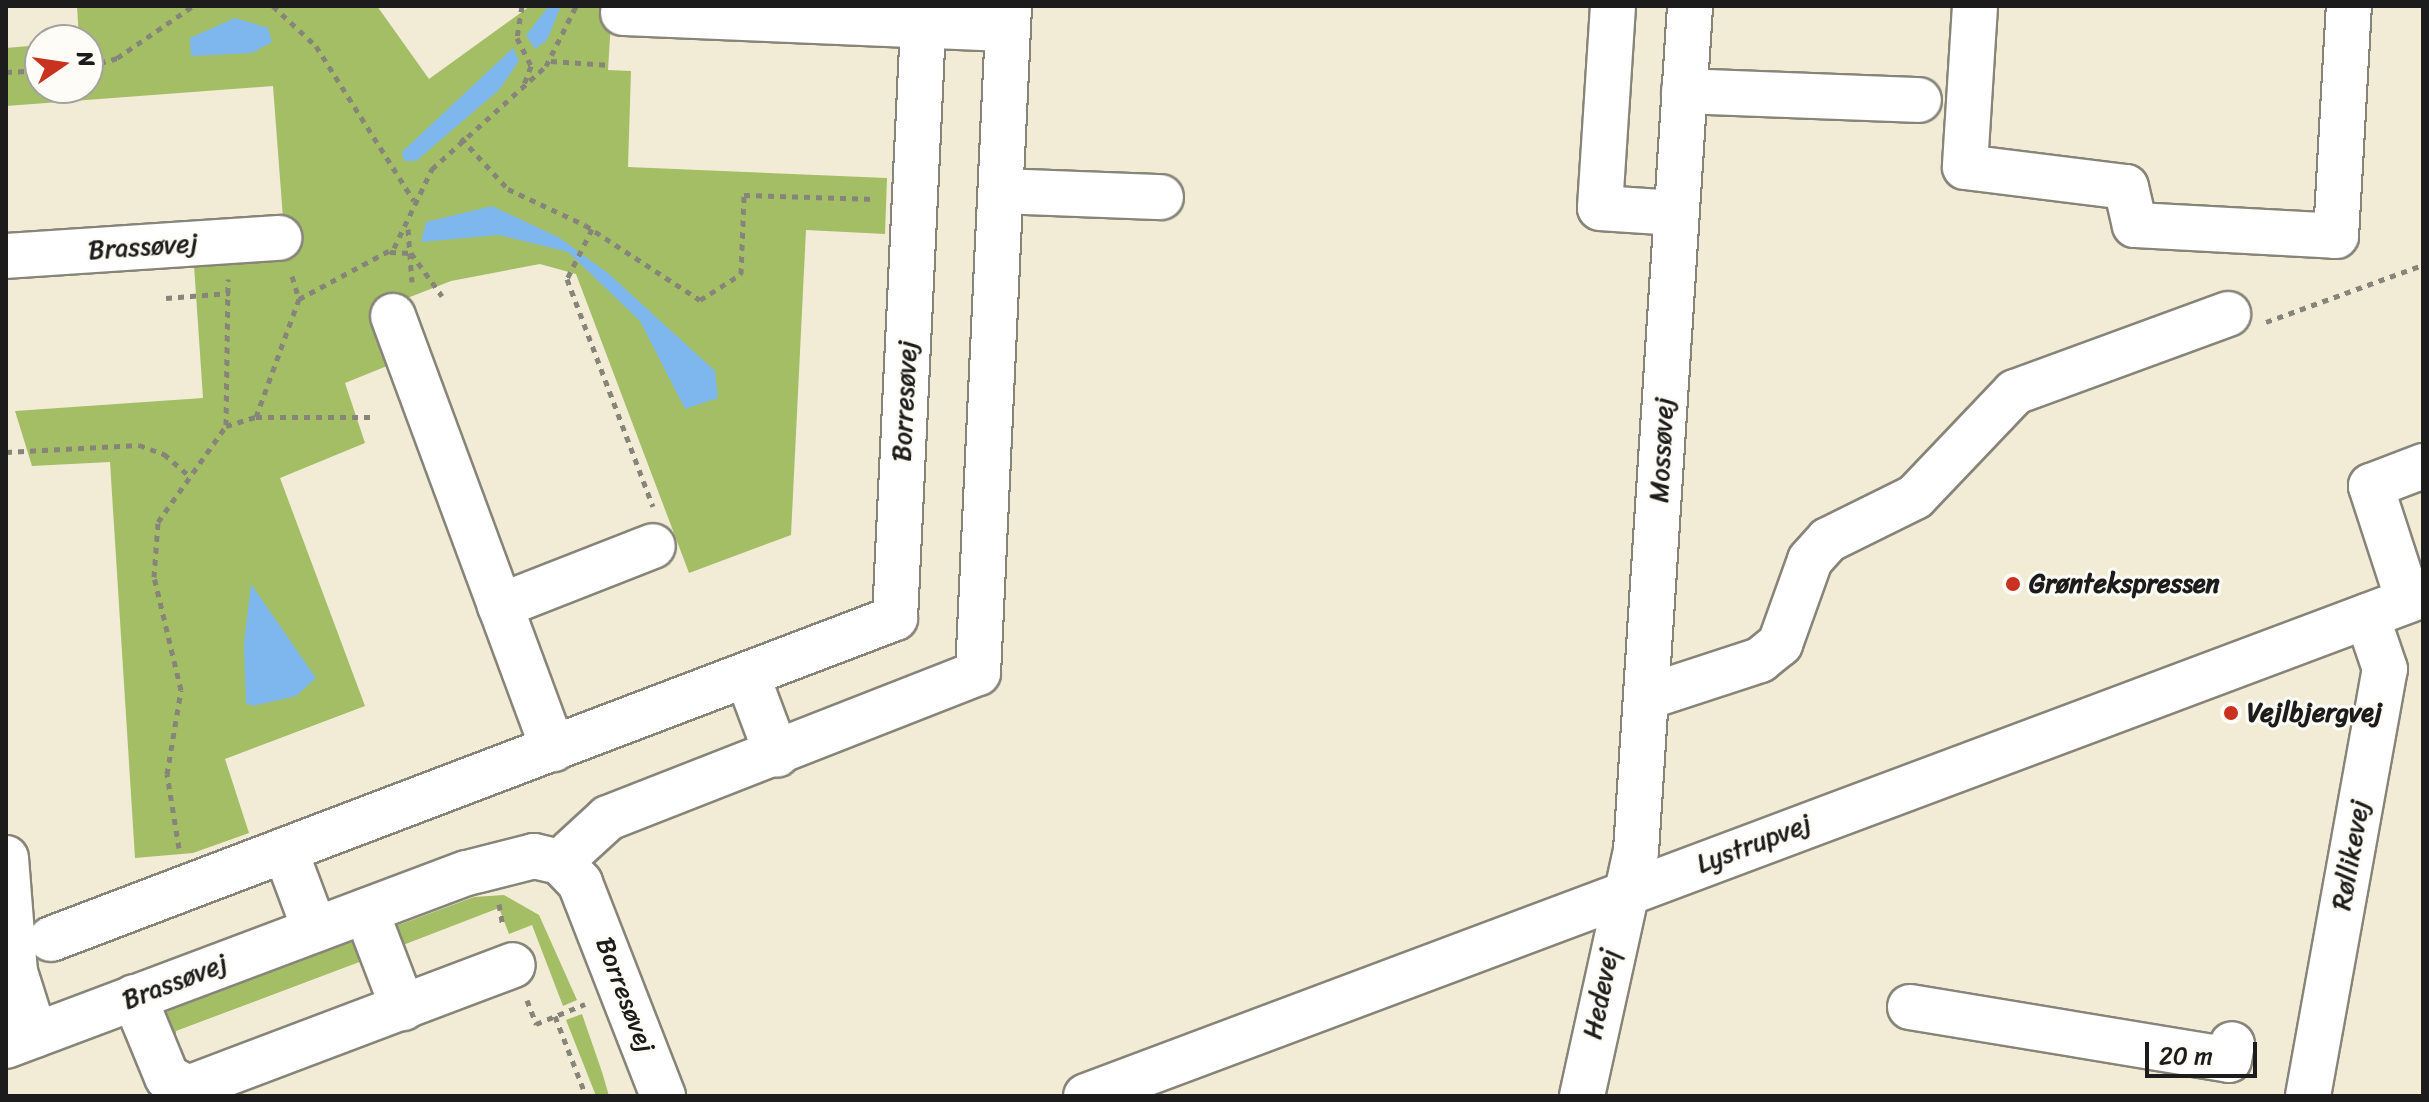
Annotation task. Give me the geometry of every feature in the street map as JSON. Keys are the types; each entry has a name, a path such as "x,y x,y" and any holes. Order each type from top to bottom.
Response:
{"street":[{"path":"1613,6 1600,208 1676,213"},
{"name":"Mossøvej","path":"1626,893 1647,697 1690,6"},
{"path":"1975,6 1965,167 2126,187 2135,225 2336,236 2349,6"},
{"path":"560,862 608,818 963,684 981,667 1008,17 623,13"},
{"name":"Borresøvej","path":"553,749 895,618 923,16"},
{"path":"1684,91 1919,100"},
{"path":"1002,191 1161,197"},
{"name":"Brassøvej","path":"6,256 279,238"},
{"path":"1647,697 1760,660 1780,644 1810,560 1828,540 1915,497 2015,392 2228,314"},
{"path":"51,939 553,749 393,316"},
{"path":"2416,598 2371,486 2423,466"},
{"path":"500,606 653,546"},
{"name":"Lystrupvej","path":"1086,1096 2416,598"},
{"name":"Røllikevej","path":"2308,1096 2385,669 2367,616"},
{"path":"747,675 777,755"},
{"path":"285,850 315,930"},
{"name":"Brassøvej","path":"6,858 20,1041 494,864 534,856 560,862"},
{"name":"Borresøvej","path":"560,862 585,892 663,1096"},
{"name":"Hedevej","path":"1582,1096 1626,893"},
{"path":"366,911 403,1008"},
{"path":"134,997 167,1077 184,1088 513,965"},
{"path":"1910,1007 2229,1060 2232,1044"}],"path":[{"path":"104,62 117,58 193,6"},
{"path":"273,6 316,46 415,202"},
{"path":"522,6 517,38 530,59 549,64 610,65"},
{"path":"389,252 407,223 415,202 461,138 549,64 576,6"},
{"path":"520,91 530,59"},
{"path":"461,138 499,183 592,229 703,300 741,274 744,195 915,201"},
{"path":"407,223 411,253 442,296"},
{"path":"592,229 568,269 661,526 653,546"},
{"path":"193,885 168,793 181,690 152,556 161,513 226,426 230,293 224,241"},
{"path":"256,417 299,299 389,252 411,253"},
{"path":"2228,314 2235,333 2423,265"},
{"path":"166,298 230,293"},
{"path":"226,426 256,417 372,417"},
{"path":"6,452 139,445 190,477"},
{"path":"494,864 513,965 538,1027 555,1016 624,991"},
{"path":"555,1016 586,1096"}],"green space":[{"path":"77,6 377,6 429,79 530,6 612,6 608,70 631,71 628,167 887,178 885,234 806,230 791,535 689,573 576,274 540,264 451,281 369,313 387,366 345,383 365,443 280,478 365,706 225,759 249,833 193,853 135,858 110,462 32,466 15,411 203,398 194,265 286,258 273,86 104,99 104,24 78,24"},
{"path":"24,46 24,104 33,104 6,106 6,48"},
{"path":"504,895 539,915 577,1000 563,1006 532,925 509,934 499,908 403,945 404,952 393,927 474,897"},
{"path":"357,940 362,961 176,1031 176,1045 162,1020 165,1012"},
{"path":"582,1014 609,1096 596,1096 566,1020"}],"water":[{"path":"549,6 561,6 547,40 535,49 526,35"},
{"path":"235,18 268,28 272,42 252,53 191,56 190,38"},
{"path":"513,48 519,61 499,90 416,161 404,161 402,152"},
{"path":"492,206 560,238 609,274 715,371 718,398 685,409 640,321 568,252 499,235 421,242 426,222"},
{"path":"251,584 316,678 296,696 253,706 246,703 244,644"}],"place":[{"name":"Grøntekspressen","path":"2013,584"},
{"name":"Vejlbjergvej","path":"2231,713"}]}
